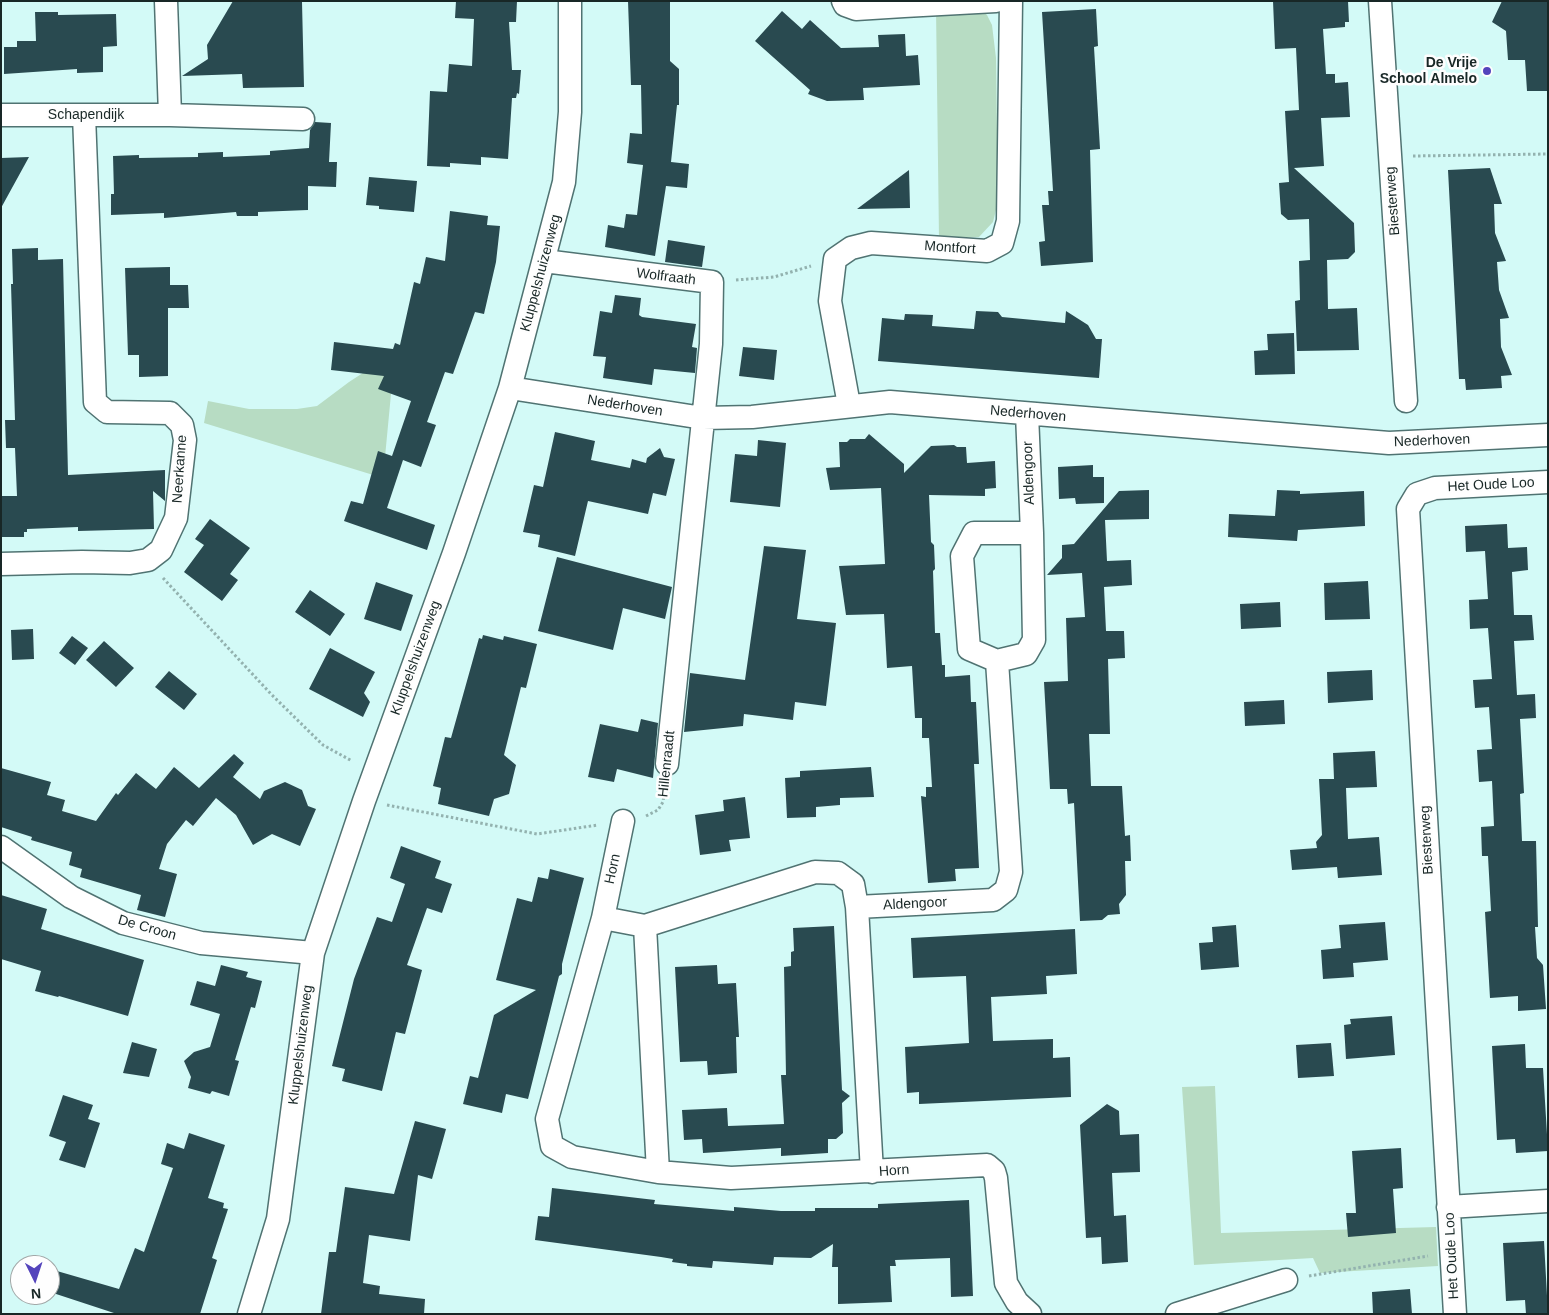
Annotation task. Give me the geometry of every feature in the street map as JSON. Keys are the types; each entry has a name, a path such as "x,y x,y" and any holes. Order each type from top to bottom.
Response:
{"street":[{"path":"166,1 170,115"},
{"name":"Kluppelshuizenweg","path":"249,1314 278,1219 313,953 364,800 454,553 510,388 564,182 570,104 570,1"},
{"path":"843,1 845,5 856,9 904,4 996,1"},
{"name":"Montfort","path":"835,260 851,248 871,243 987,251 1002,243 1008,220 1011,1"},
{"name":"Biesterweg","path":"1380,1 1406,401"},
{"name":"Schapendijk","path":"1,115 170,115 303,119"},
{"name":"Neerkanne","path":"84,115 95,402 107,412 170,412 182,425 185,440 176,518 161,550 148,560"},
{"path":"835,260 830,302 849,405"},
{"name":"Wolfraath","path":"544,261 712,282 713,314 703,418"},
{"name":"Nederhoven","path":"510,388 703,418 752,417 890,402 1398,443 1548,435"},
{"name":"Aldengoor","path":"857,907 993,900 1006,890 1011,872 997,661 1026,654 1034,640 1032,533 1026,414"},
{"name":"Hillenraadt","path":"667,764 703,418"},
{"name":"Het Oude Loo","path":"1434,488 1548,482"},
{"name":"Biesterweg","path":"1434,488 1417,494 1408,509 1448,1207"},
{"path":"997,661 968,650 962,556 974,533 1032,533"},
{"path":"1,564 130,563 148,560"},
{"name":"Horn","path":"623,820 603,918 547,1119 552,1146 572,1157 658,1172 731,1178 987,1165 994,1171 1006,1283 1024,1308"},
{"name":"De Croon","path":"1,847 71,897 123,924 201,943 313,953"},
{"path":"603,918 645,926 815,872 838,873 852,884 857,907 872,1172"},
{"path":"645,926 658,1172"},
{"name":"Het Oude Loo","path":"1455,1314 1448,1207 1548,1201"},
{"path":"1177,1314 1286,1280"}],"path":[{"path":"1390,157 1548,154"},
{"path":"712,282 774,277 835,260"},
{"path":"148,560 271,694 323,745 374,772"},
{"name":"Hillenraadt","path":"364,800 537,834 650,816 658,810 663,802 667,764"},
{"path":"1286,1280 1451,1252"}],"green space":[{"path":"936,8 980,9 987,15 992,25 996,58 998,202 993,222 979,237 939,239"},
{"path":"395,352 383,478 204,423 208,401 249,409 297,409 317,406 349,382"},
{"path":"1215,1086 1221,1233 1436,1227 1438,1266 1320,1273 1313,1258 1194,1265 1182,1087"}],"building":[{"path":"233,1 302,2 304,87 243,88 242,74 182,76 208,59 207,45"},
{"path":"456,1 517,1 516,22 509,22 512,70 521,70 519,94 517,93 516,98 512,98 508,159 481,157 481,165 450,163 450,167 427,166 430,91 447,92 449,64 472,66 474,19 455,18"},
{"path":"628,1 670,1 670,61 679,69 679,105 677,105 671,162 689,164 687,188 666,186 655,256 605,247 608,225 624,228 626,214 637,215 643,165 627,163 630,133 642,134 641,85 631,85"},
{"path":"1273,1 1348,1 1349,22 1345,22 1345,27 1323,29 1326,74 1335,74 1335,83 1348,82 1350,117 1321,118 1324,166 1294,168 1354,223 1355,252 1348,259 1327,260 1328,309 1357,308 1359,350 1297,351 1295,301 1300,300 1299,261 1310,260 1309,219 1288,220 1281,214 1279,183 1289,182 1285,111 1299,110 1296,48 1275,49"},
{"path":"1502,1 1548,1 1548,91 1527,91 1525,60 1508,60 1506,31 1492,22"},
{"path":"1096,9 1098,46 1094,47 1100,149 1090,150 1093,262 1041,266 1039,242 1045,241 1042,205 1049,205 1048,191 1053,191 1042,12"},
{"path":"782,11 802,29 810,20 841,48 879,47 878,35 905,34 906,56 918,55 920,85 863,88 864,100 827,101 808,94 810,90 755,41"},
{"path":"35,12 58,12 58,15 116,14 117,46 103,47 103,72 77,73 77,69 4,74 4,47 17,47 17,41 36,41"},
{"path":"315,122 331,123 329,162 337,162 336,187 308,186 308,210 258,212 258,216 237,216 236,212 164,218 164,213 111,215 111,194 114,194 113,156 139,155 139,158 198,157 198,153 223,152 223,157 270,155 270,151 309,148 310,130"},
{"path":"29,157 1,208 1,158"},
{"path":"1490,168 1502,204 1494,204 1495,233 1506,261 1497,262 1499,290 1509,318 1500,319 1501,347 1512,375 1501,376 1502,388 1466,390 1465,379 1459,379 1448,170"},
{"path":"909,170 910,208 857,209"},
{"path":"369,177 417,181 414,212 379,209 379,206 366,205"},
{"path":"450,211 488,216 487,225 500,226 496,262 484,314 475,312 453,374 445,372 427,422 436,425 421,467 403,460 387,508 435,525 427,550 344,521 351,501 363,504 378,451 392,456 411,401 378,389 384,376 331,370 334,342 393,349 395,343 400,345 414,282 420,284 426,257 445,261"},
{"path":"668,240 705,246 702,267 665,262"},
{"path":"38,248 38,260 63,259 68,475 165,470 165,501 153,491 154,529 78,531 78,527 27,529 27,532 24,532 24,537 1,537 1,496 17,496 15,448 6,448 5,420 15,420 11,284 13,284 12,249"},
{"path":"170,267 170,285 188,285 189,308 168,308 168,376 139,377 139,355 128,355 125,268"},
{"path":"615,295 641,298 639,315 642,317 696,324 692,347 697,348 695,373 654,369 652,385 603,378 606,357 593,356 600,311 612,313"},
{"path":"976,311 998,312 1002,317 1065,323 1066,311 1088,325 1096,339 1102,339 1099,378 878,361 882,318 904,320 905,314 933,315 932,326 974,329"},
{"path":"1294,333 1295,374 1255,375 1254,351 1268,350 1267,334"},
{"path":"743,347 777,350 774,380 739,376"},
{"path":"555,432 595,441 591,460 630,468 632,459 646,463 647,458 660,448 664,457 675,459 666,496 653,493 648,514 588,501 575,556 538,547 540,535 523,532 534,485 543,487"},
{"path":"869,434 904,464 904,473 931,446 954,445 966,447 967,463 995,461 996,488 985,489 985,496 929,495 931,542 934,545 935,633 940,633 942,665 945,665 945,677 970,675 971,702 976,702 979,764 974,764 979,868 955,869 956,881 928,883 921,796 926,797 926,787 932,787 929,738 922,738 922,718 915,718 912,666 887,668 884,614 846,615 839,566 885,564 881,488 830,490 826,468 840,467 839,442 847,442 850,439 865,439"},
{"path":"758,440 786,443 780,507 730,502 735,454 757,456"},
{"path":"1093,465 1093,477 1104,477 1104,503 1076,504 1075,498 1059,499 1058,467"},
{"path":"1149,490 1149,519 1105,520 1107,561 1131,560 1132,585 1104,587 1106,631 1124,631 1125,658 1108,659 1110,734 1089,734 1091,786 1122,786 1125,836 1130,835 1131,861 1125,861 1126,895 1119,904 1120,914 1108,915 1102,920 1080,921 1074,803 1068,804 1067,789 1050,789 1044,682 1068,681 1066,618 1085,617 1082,573 1047,575 1062,558 1062,545 1074,544 1119,491"},
{"path":"1277,490 1300,491 1300,494 1364,491 1365,526 1298,530 1297,541 1228,537 1229,514 1275,516"},
{"path":"210,519 250,548 230,574 238,580 222,601 184,572 204,545 195,539"},
{"path":"1507,524 1508,548 1527,547 1528,570 1512,572 1514,615 1532,615 1534,640 1514,641 1517,695 1535,694 1536,718 1520,719 1524,793 1520,794 1522,841 1536,841 1538,927 1535,927 1537,958 1543,965 1546,1009 1518,1011 1518,996 1490,998 1485,912 1491,911 1488,856 1482,856 1481,827 1494,826 1492,781 1479,782 1477,750 1492,749 1489,707 1475,708 1473,680 1492,679 1488,628 1470,629 1469,600 1488,599 1485,551 1466,552 1465,526"},
{"path":"764,546 806,550 797,619 836,623 826,706 795,702 793,720 744,714 743,726 684,732 690,673 745,680"},
{"path":"557,557 672,587 665,619 623,608 613,650 538,631"},
{"path":"1368,581 1370,619 1325,620 1324,583"},
{"path":"376,582 413,595 401,631 364,619"},
{"path":"310,590 345,614 330,636 295,612"},
{"path":"1280,602 1281,627 1241,629 1240,604"},
{"path":"33,629 34,659 12,660 11,630"},
{"path":"483,635 503,640 504,636 537,644 526,688 521,687 504,755 516,765 509,794 494,799 489,816 438,804 441,788 433,786 445,737 451,738 479,638 482,639"},
{"path":"72,636 88,648 75,665 59,653"},
{"path":"104,641 134,668 116,687 86,660"},
{"path":"330,648 375,672 364,693 370,702 363,717 309,689"},
{"path":"1372,670 1373,700 1328,703 1327,672"},
{"path":"169,671 197,694 184,710 155,687"},
{"path":"1284,700 1285,724 1245,726 1244,702"},
{"path":"641,719 658,723 653,778 617,769 614,782 588,777 600,724 638,732"},
{"path":"1375,751 1377,787 1346,788 1348,839 1379,837 1382,875 1338,878 1337,867 1292,870 1290,850 1317,848 1316,842 1322,835 1319,779 1334,779 1333,753"},
{"path":"234,754 244,763 233,777 260,799 264,791 285,782 302,790 308,806 316,809 300,846 272,834 253,845 236,815 216,798 193,826 186,820 167,844 159,869 177,874 165,917 137,910 141,895 80,877 82,869 69,865 72,852 31,840 32,837 1,827 1,768 51,782 47,795 65,800 62,811 96,821 116,793 118,795 136,773 156,789 174,767 199,788"},
{"path":"871,767 874,797 840,798 840,805 816,807 816,817 787,818 785,778 800,777 800,771"},
{"path":"745,797 750,838 729,840 731,851 700,855 695,815 724,811 723,800"},
{"path":"401,846 441,861 435,878 452,884 442,913 427,908 407,965 422,970 405,1034 396,1032 382,1091 342,1081 345,1069 332,1066 354,979 377,917 392,922 405,884 390,878"},
{"path":"550,869 584,878 562,964 562,974 559,976 528,1099 506,1094 502,1113 463,1104 470,1076 478,1078 494,1015 536,990 496,980 517,898 532,902 538,877 548,879"},
{"path":"1,895 47,909 41,929 144,960 128,1016 35,991 41,971 1,959"},
{"path":"1385,922 1388,960 1353,963 1354,977 1323,979 1321,950 1341,948 1339,925"},
{"path":"1236,925 1239,967 1201,970 1199,943 1213,942 1212,927"},
{"path":"834,926 842,1090 850,1096 842,1103 843,1133 836,1139 828,1139 828,1153 781,1156 781,1148 703,1153 702,1139 684,1140 682,1110 727,1108 728,1126 784,1124 781,1075 786,1075 784,967 791,966 791,952 794,951 793,928"},
{"path":"1075,929 1077,974 1046,976 1047,994 991,997 993,1041 1053,1039 1053,1058 1070,1057 1071,1097 919,1104 919,1092 907,1093 905,1047 969,1043 966,976 913,978 911,938"},
{"path":"221,965 248,972 246,977 262,981 255,1008 251,1007 235,1060 239,1061 229,1096 212,1091 210,1094 188,1088 191,1077 184,1061 194,1052 210,1047 220,1014 190,1005 197,981 215,986"},
{"path":"717,965 718,984 736,983 739,1037 736,1037 737,1073 708,1075 707,1061 680,1062 675,967"},
{"path":"1392,1016 1395,1055 1346,1059 1344,1025 1351,1024 1350,1019"},
{"path":"132,1042 157,1049 149,1077 123,1073"},
{"path":"1331,1043 1334,1076 1298,1078 1296,1045"},
{"path":"1525,1044 1526,1068 1543,1068 1548,1151 1516,1153 1515,1139 1497,1140 1492,1046"},
{"path":"63,1095 93,1105 88,1119 100,1123 85,1168 59,1160 66,1142 49,1136"},
{"path":"1107,1104 1119,1111 1120,1135 1139,1134 1140,1172 1112,1173 1114,1216 1126,1215 1128,1262 1102,1264 1101,1237 1086,1238 1080,1125"},
{"path":"415,1121 446,1129 432,1179 418,1175 410,1241 369,1235 363,1283 380,1286 379,1294 425,1299 424,1314 321,1314 329,1252 336,1252 345,1187 394,1194"},
{"path":"189,1133 225,1145 208,1198 224,1203 223,1208 228,1209 212,1258 217,1260 200,1314 117,1314 60,1295 60,1272 119,1289 135,1248 144,1252 173,1168 161,1164 167,1143 184,1149"},
{"path":"1401,1148 1403,1188 1393,1189 1396,1233 1348,1237 1346,1213 1356,1213 1352,1151"},
{"path":"552,1188 655,1200 654,1204 734,1211 734,1207 781,1211 815,1211 815,1208 878,1208 878,1204 969,1200 973,1296 951,1297 950,1258 895,1260 896,1266 890,1266 892,1302 838,1304 838,1267 832,1267 833,1244 811,1258 774,1257 773,1265 713,1261 712,1268 687,1266 687,1264 672,1262 673,1259 661,1257 535,1240 538,1216 549,1217"},
{"path":"1544,1241 1548,1314 1526,1314 1525,1300 1506,1301 1503,1243"},
{"path":"1410,1289 1412,1314 1373,1314 1372,1292"}],"place":[{"name":"De Vrije School Almelo","path":"1487,71"}]}
